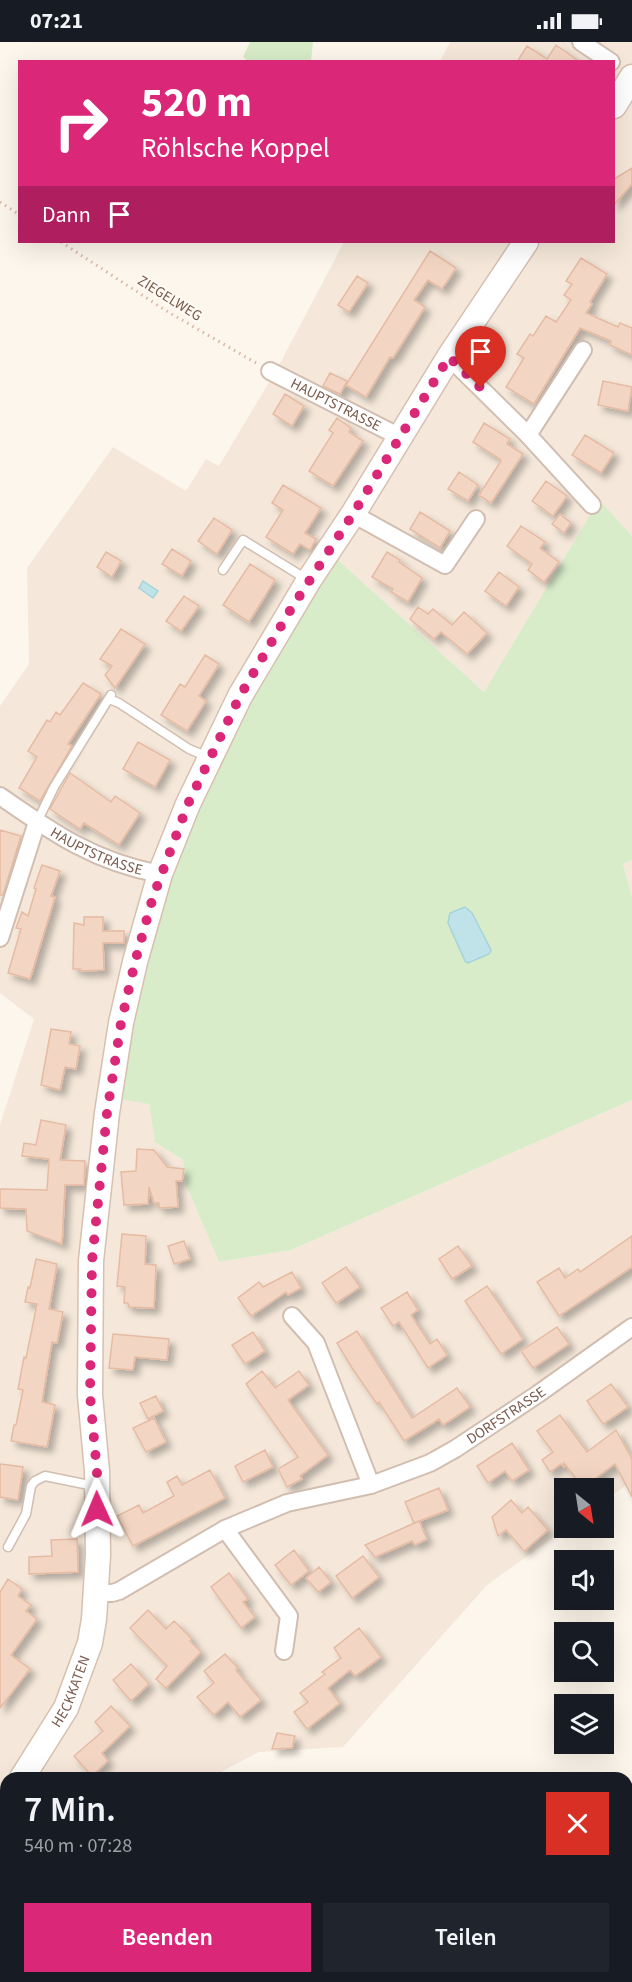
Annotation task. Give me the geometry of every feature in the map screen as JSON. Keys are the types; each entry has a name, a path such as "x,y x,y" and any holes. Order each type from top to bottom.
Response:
{"main road":[{"path":"615,104 632,76"},
{"name":"HAUPTSTRASSE","path":"95,1593 98,1555 97,1487 90,1395 92,1261 107,1113 121,1023 135,962 160,874 188,804 240,696 309,580 353,514 449,357 525,243"},
{"name":"HECKKATEN","path":"26,1772 54,1728 78,1680 90,1643 95,1593"}],"street":[{"path":"580,42 609,60"},
{"path":"615,64 632,76"},
{"path":"528,435 583,350"},
{"path":"449,357 528,435 592,505"},
{"name":"HAUPTSTRASSE","path":"270,370 400,437"},
{"path":"353,514 445,565 476,519"},
{"name":"HAUPTSTRASSE","path":"0,796 37,822 92,854 126,867 160,874"},
{"name":"HAUPTSTRASSE","path":"0,938 37,822"},
{"path":"292,1316 316,1343 371,1485"},
{"name":"DORFSTRASSE","path":"95,1593 112,1593 126,1588 225,1529 287,1503 371,1485 430,1463 538,1394 632,1327"},
{"path":"225,1529 289,1616 284,1651"}],"lane":[{"path":"223,570 243,540 309,580"},
{"path":"37,822 54,787 110,697 189,748 211,758"},
{"path":"8,1547 23,1520 31,1486 35,1482 45,1476 97,1487"}],"path":[{"path":"0,202 18,214"},
{"name":"ZIEGELWEG","path":"63,243 168,312 270,370"}],"shaded area":[{"path":"450,42 632,42 632,536 599,501 484,692 337,559 119,1099 149,1103 155,1142 183,1160 186,1185 219,1262 291,1250 632,1100 632,1481 614,1494 614,1478 554,1478 554,1537 487,1585 343,1747 259,1752 221,1772 0,1772 0,1125 34,1019 0,993 0,706 29,664 27,568 113,447 186,491 206,459 219,466 277,369 343,243 615,243 615,60 441,60"},
{"path":"632,860 632,897 623,864"}],"green space":[{"path":"250,42 313,42 311,60 247,60 243,57"},
{"path":"599,500 632,536 632,860 623,864 632,897 632,1100 291,1250 219,1262 186,1185 183,1160 155,1142 149,1104 118,1099 140,987 162,904 187,835 224,753 266,673 337,559 484,692"}],"water":[{"path":"143,581 158,591 153,598 139,588"},
{"path":"465,907 472,913 491,950 489,954 468,963 448,923 450,913"}],"building":[{"path":"556,45 577,60 518,60 527,46 547,59"},
{"path":"632,168 632,184 615,204 615,178"},
{"path":"430,251 456,268 442,289 428,280 414,300 425,307 393,358 390,357 366,397 346,385"},
{"path":"581,258 607,274 586,313 618,327 620,323 632,328 632,355 610,345 611,341 580,328 534,404 506,387 524,358 517,354 530,334 533,336 546,316 556,322 571,300 564,295 572,284 566,281"},
{"path":"357,276 368,283 349,312 338,305"},
{"path":"330,373 347,381 340,394 323,386"},
{"path":"603,381 632,387 628,411 598,405"},
{"path":"285,394 304,406 292,426 273,414"},
{"path":"337,418 351,428 349,432 363,441 333,486 309,471 333,433 329,430"},
{"path":"484,423 510,439 507,444 523,454 491,503 479,495 501,461 473,442"},
{"path":"585,435 614,453 601,473 572,455"},
{"path":"459,472 478,485 468,501 448,489"},
{"path":"546,481 567,496 553,516 532,501"},
{"path":"283,485 321,508 305,533 316,539 310,550 300,544 293,554 266,537 283,510 272,503"},
{"path":"420,512 450,531 440,548 410,529"},
{"path":"560,514 571,523 564,533 552,524"},
{"path":"214,518 232,530 217,554 198,541"},
{"path":"521,526 545,542 540,548 559,562 544,582 528,570 532,564 507,546"},
{"path":"172,549 191,561 182,576 162,564"},
{"path":"106,552 121,561 112,577 97,567"},
{"path":"387,552 422,578 408,602 391,592 393,589 372,577"},
{"path":"250,564 275,580 249,622 223,605"},
{"path":"499,572 519,587 506,606 485,591"},
{"path":"184,596 199,606 181,631 166,621"},
{"path":"418,607 428,614 433,609 452,625 464,612 487,633 467,654 441,632 434,639 410,619"},
{"path":"121,629 145,644 115,688 105,675 112,666 100,659"},
{"path":"205,655 219,664 199,696 206,701 187,731 161,715 180,684 185,687"},
{"path":"83,683 101,694 68,744 72,746 40,801 19,788 37,757 28,751 47,720 50,722 56,712 60,715"},
{"path":"138,742 170,760 155,787 123,769"},
{"path":"70,773 111,802 115,796 140,813 119,845 84,823 80,829 50,809"},
{"path":"0,830 21,836 3,895 0,895"},
{"path":"42,865 60,871 51,896 55,897 30,979 8,973 21,929 16,928 22,912 28,916"},
{"path":"84,917 103,917 103,931 124,931 124,943 103,943 104,970 73,969 74,923 84,925"},
{"path":"51,1029 71,1032 69,1044 80,1046 76,1069 65,1067 60,1090 41,1085"},
{"path":"41,1120 66,1125 60,1160 85,1161 84,1185 65,1185 62,1244 27,1231 26,1209 0,1208 0,1189 47,1190 49,1159 22,1156 24,1143 36,1145"},
{"path":"137,1149 154,1150 167,1167 184,1169 182,1181 176,1181 178,1207 159,1208 159,1203 154,1203 149,1187 148,1204 124,1205 121,1172 136,1171"},
{"path":"122,1234 146,1236 145,1264 156,1265 154,1308 129,1307 128,1303 124,1303 125,1287 117,1286"},
{"path":"632,1236 632,1267 559,1316 537,1282 559,1268 565,1278 578,1269 580,1272"},
{"path":"184,1241 190,1259 174,1264 168,1246"},
{"path":"458,1246 472,1266 452,1279 439,1259"},
{"path":"36,1259 57,1264 49,1309 63,1312 57,1343 52,1342 42,1402 55,1405 47,1447 11,1441 23,1390 18,1389 24,1357 26,1358 37,1304 25,1302"},
{"path":"346,1267 360,1287 336,1303 322,1283"},
{"path":"292,1272 301,1288 288,1295 286,1292 251,1316 238,1298 259,1282 263,1287"},
{"path":"487,1286 523,1339 501,1354 465,1301"},
{"path":"407,1292 418,1310 411,1315 430,1344 437,1339 447,1355 428,1368 399,1322 393,1326 381,1308"},
{"path":"557,1327 569,1344 533,1368 521,1351"},
{"path":"357,1331 412,1418 457,1388 470,1407 443,1425 439,1419 404,1441 337,1343"},
{"path":"253,1332 265,1351 245,1364 232,1345"},
{"path":"113,1334 169,1339 167,1360 135,1357 133,1370 109,1368"},
{"path":"262,1371 275,1388 299,1371 309,1385 288,1400 328,1455 300,1476 302,1479 287,1487 278,1469 298,1457 246,1384"},
{"path":"611,1384 628,1407 603,1424 587,1401"},
{"path":"156,1396 163,1411 148,1419 140,1403"},
{"path":"560,1415 587,1452 616,1430 632,1459 632,1497 615,1464 596,1478 575,1478 564,1463 564,1467 561,1464 550,1472 542,1460 553,1452 537,1431"},
{"path":"154,1418 166,1442 146,1452 133,1428"},
{"path":"512,1443 529,1470 512,1481 505,1471 488,1483 477,1466"},
{"path":"265,1450 273,1467 243,1482 235,1466"},
{"path":"0,1464 23,1467 18,1500 0,1497"},
{"path":"210,1470 225,1498 133,1546 117,1516 139,1505 143,1513 174,1496 167,1482 177,1476 182,1485"},
{"path":"439,1488 448,1510 414,1523 405,1502"},
{"path":"511,1500 522,1513 528,1507 548,1530 524,1551 506,1530 498,1536 492,1517"},
{"path":"419,1521 427,1539 415,1545 412,1541 375,1557 365,1545"},
{"path":"77,1539 78,1572 29,1574 29,1557 52,1556 51,1540"},
{"path":"294,1550 309,1571 291,1585 275,1565"},
{"path":"363,1556 379,1577 352,1598 336,1576"},
{"path":"319,1567 331,1582 318,1592 306,1578"},
{"path":"229,1573 248,1599 243,1602 255,1617 241,1628 211,1587"},
{"path":"8,1579 22,1589 18,1596 31,1605 26,1611 37,1619 11,1655 30,1669 0,1708 0,1592"},
{"path":"148,1610 166,1629 174,1621 201,1652 166,1688 156,1679 167,1666 130,1628"},
{"path":"359,1628 381,1657 355,1676 350,1670 328,1688 340,1703 307,1729 294,1712 308,1702 300,1693 341,1658 334,1648"},
{"path":"225,1654 261,1700 240,1717 228,1702 214,1715 197,1697 214,1683 204,1671"},
{"path":"131,1664 149,1684 131,1701 113,1680"},
{"path":"111,1706 130,1726 102,1753 108,1761 96,1772 88,1772 74,1756 103,1731 95,1722"},
{"path":"277,1733 295,1736 292,1748 272,1749"}],"route":[{"path":"97,1509 97,1472 90,1395 92,1261 107,1113 121,1023 135,962 160,874 188,804 240,696 291,609 353,514 449,357 481,388"}]}
